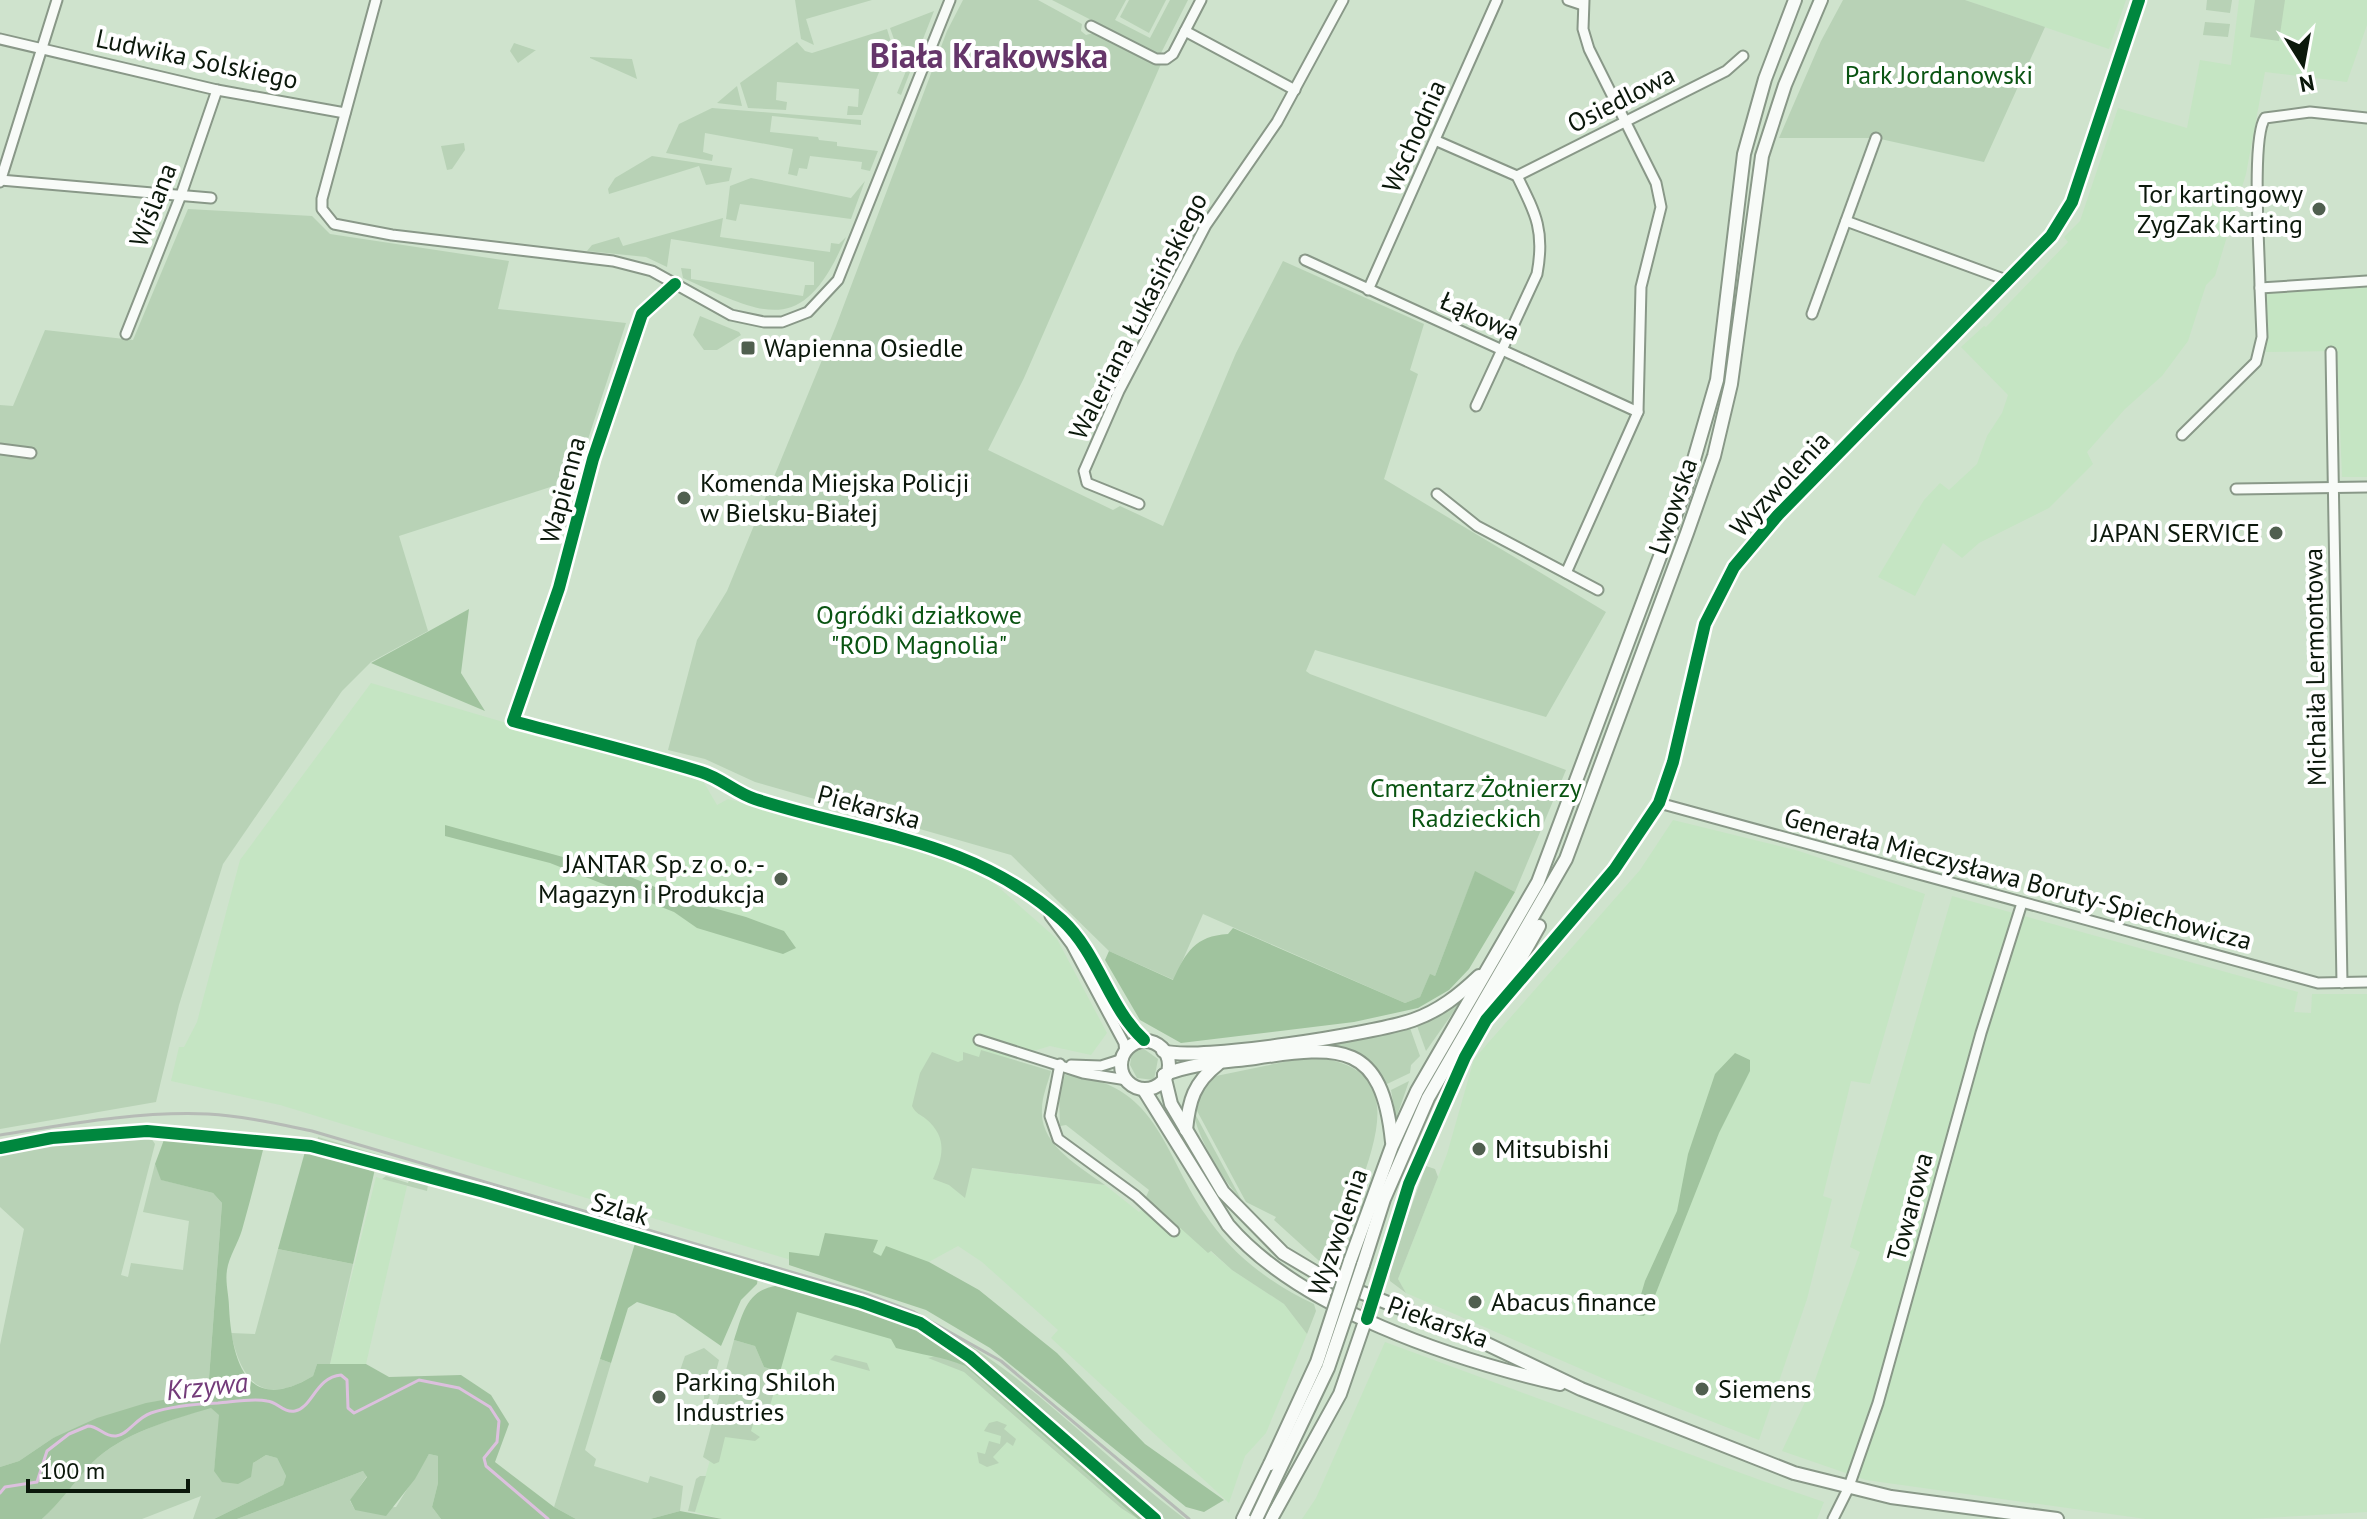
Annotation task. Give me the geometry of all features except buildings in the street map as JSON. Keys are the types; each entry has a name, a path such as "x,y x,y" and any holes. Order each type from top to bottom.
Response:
{"main road":[{"name":"Lwowska","path":"1491,966 1526,907 1553,845 1699,449 1719,368 1744,154 1765,79 1795,0"},
{"name":"Lwowska","path":"1485,999 1549,893 1589,801 1714,456 1739,345 1752,215 1762,156 1785,85 1821,0"},
{"path":"1486,1020 1546,915 1549,893"},
{"path":"1163,1051 1169,1063 1159,1083 1144,1090 1127,1080 1121,1071 1124,1056 1144,1040 1163,1051 1186,1054 1262,1046 1396,1025 1441,1007 1491,966"},
{"name":"Wyzwolenia","path":"1256,1519 1328,1368 1392,1146 1435,1058 1491,966"},
{"name":"Wyzwolenia","path":"1243,1519 1317,1362 1409,1138 1485,999"},
{"path":"1164,1075 1221,1062 1323,1050 1355,1059 1366,1067 1383,1089 1392,1146"},
{"path":"1186,1131 1191,1094 1203,1077 1221,1062"},
{"name":"Piekarska","path":"1164,1075 1171,1104 1223,1192 1262,1236 1303,1267 1466,1334 1581,1389 1794,1473 1848,1489 2057,1519"},
{"name":"Piekarska","path":"1144,1090 1212,1204 1243,1244 1285,1278 1367,1319 1470,1358 1581,1389"},
{"path":"1271,1519 1335,1404 1373,1298"}],"street":[{"path":"57,0 0,181 211,198"},
{"path":"376,0 322,199 327,217 348,229 613,261 652,271 731,315 764,322 790,320 819,304 846,264 950,0"},
{"path":"1091,26 1162,59 1173,54 1201,0"},
{"name":"Waleriana Łukasińskiego","path":"1139,504 1087,483 1084,471 1119,391 1206,225 1295,90 1343,0"},
{"name":"Wschodnia","path":"1368,290 1437,141 1497,0"},
{"path":"1566,573 1638,412 1641,287 1661,201 1656,183 1589,49 1583,29 1584,3 1568,0"},
{"name":"Wyzwolenia","path":"1373,1298 1419,1158 1486,1020 1614,870 1659,803 1673,762 1705,624 1734,567 1778,515 2044,246 2072,202 2139,0"},
{"path":"1185,31 1295,90"},
{"name":"Ludwika Solskiego","path":"0,39 217,90 345,113"},
{"name":"Osiedlowa","path":"1517,176 1726,71 1743,56"},
{"name":"Wiślana","path":"126,334 181,195 217,90"},
{"path":"2182,435 2256,362 2262,337 2262,123 2271,116 2310,112 2367,118"},
{"path":"1812,314 1876,138"},
{"path":"1437,141 1517,176 1538,217 1540,255 1537,274 1476,406"},
{"path":"1846,221 2009,281"},
{"name":"Łąkowa","path":"1305,260 1638,412"},
{"path":"2260,288 2367,281"},
{"name":"Wapienna","path":"513,721 559,588 593,459 642,314 675,284"},
{"name":"Michaiła Lermontowa","path":"2331,352 2342,983"},
{"path":"0,449 31,453"},
{"path":"2236,489 2367,487"},
{"path":"1437,494 1477,526 1598,590"},
{"name":"Piekarska","path":"513,721 701,772 756,799 957,854 997,872 1061,919 1085,945 1128,1021 1144,1040"},
{"name":"Generała Mieczysława Boruty-Spiechowicza","path":"1659,803 2318,983 2367,982"},
{"name":"Towarowa","path":"1833,1519 1848,1489 1878,1403 1981,1033 2022,903"},
{"name":"Piekarska","path":"1043,907 1071,944 1124,1043 1124,1056"},
{"path":"979,1040 1093,1076 1127,1080"},
{"path":"1060,1064 1101,1066 1124,1056"},
{"path":"1060,1064 1050,1116 1058,1139 1136,1196 1174,1231"},
{"name":"Szlak","path":"0,1148 52,1138 147,1131 311,1146 457,1184 861,1302 920,1323 970,1357 1155,1519"}],"shaded area":[{"path":"1965,0 2126,0 2109,49"},
{"path":"2239,0 2367,0 2367,25 2347,82 2265,72 2246,174 2215,276 2206,285 2188,341 2162,376 2125,409 2087,452 2093,464 2049,508 1979,543 1962,558 1943,543 1915,596 1878,577 1924,500 1940,483 1949,490 1977,464 1987,436 2002,413 2008,395 1961,347 1986,327 2068,242 2064,237 2080,221 2118,108 2187,128 2200,60 2231,65"},
{"path":"2367,287 2367,477 2342,477 2337,351 2266,352 2263,293"},
{"path":"469,609 461,673 485,711 371,663"},
{"path":"371,683 703,781 717,805 728,799 889,842 978,871 996,881 995,884 1057,939 1107,1033 1091,1055 1050,1046 1003,1060 971,1168 1105,1185 1139,1212 1161,1189 1210,1251 1232,1270 1284,1304 1307,1334 1266,1433 1245,1456 1229,1503 1051,1338 1058,1330 982,1262 958,1246 914,1270 824,1270 280,1105 171,1081 179,1047 184,1047 197,1022 240,860"},
{"path":"1673,820 1799,851 1925,894 1870,1084 1851,1081 1823,1196 1832,1199 1807,1299 1759,1440 1609,1381 1406,1293 1398,1279 1447,1154 1474,1059 1640,870"},
{"path":"445,825 618,872 692,902 784,931 796,948 783,954 697,928 674,912 550,863 445,836"},
{"path":"1475,871 1515,892 1469,969 1449,990 1418,1008 1354,1022 1181,1043 1140,1020 1105,960 1109,951 1173,980 1193,947 1207,938 1228,934 1233,928 1405,1003 1420,997 1430,974 1435,976"},
{"path":"1952,896 2298,992 2294,1012 2311,1013 2312,994 2367,994 2367,1512 2249,1519 2146,1519 1866,1480 1782,1451 1814,1383 1860,1252 1850,1247"},
{"path":"1735,1053 1750,1060 1750,1071 1719,1133 1652,1303 1644,1316 1635,1315 1645,1281 1677,1211 1688,1154 1715,1074"},
{"path":"165,1137 264,1146 227,1275 234,1347 248,1378 259,1386 273,1390 291,1387 313,1376 317,1364 366,1364 389,1377 461,1375 491,1395 509,1424 495,1462 554,1507 576,1519 441,1519 432,1507 438,1483 438,1456 429,1454 415,1479 386,1516 355,1510 350,1500 367,1477 363,1471 237,1519 214,1519 283,1485 286,1476 277,1458 266,1455 253,1463 251,1477 238,1484 222,1482 214,1471 219,1415 211,1408 148,1429 118,1443 92,1463 42,1519 0,1519 0,1467 19,1461 53,1438 97,1418 146,1403 208,1392 222,1203 213,1193 161,1180 155,1164"},
{"path":"306,1148 375,1169 353,1264 278,1249"},
{"path":"376,1177 407,1186 366,1364 330,1364"},
{"path":"825,1233 878,1240 873,1252 881,1256 886,1246 929,1262 979,1290 1057,1353 1145,1444 1224,1500 1204,1512 1186,1507 990,1348 926,1310 789,1265 789,1252 819,1256"},
{"path":"636,1240 758,1277 757,1284 741,1300 721,1346 675,1314 637,1302 628,1308 611,1363 600,1359"},
{"path":"775,1286 803,1289 913,1324 951,1346 1149,1519 1138,1519 965,1366 896,1348 891,1339 797,1312 780,1372 764,1367 755,1346 734,1340 751,1299 757,1293"},
{"path":"769,1291 966,1363 1142,1519 722,1519 695,1512 756,1301"},
{"path":"1385,1342 1824,1502 1817,1519 1302,1519 1316,1498"},
{"path":"680,1511 722,1519 650,1519"}],"green space":[{"path":"795,0 872,0 806,19 814,45 801,39"},
{"name":"Ogródki działkowe \"ROD Magnolia\"","path":"963,0 1038,0 1082,24 1081,31 1086,35 1097,32 1161,64 1024,378 988,450 1113,510 1120,506 1163,526 1236,353 1283,261 1424,324 1410,370 1418,374 1384,479 1606,612 1546,717 1315,650 1306,671 1310,674 1566,770 1515,892 1475,872 1435,976 1430,975 1420,997 1405,1003 1203,914 1174,980 1109,951 1011,855 755,782 705,759 668,750 697,640 727,591 836,326 947,31"},
{"path":"1052,0 1126,0 1115,20 1150,38 1170,0 1188,0 1160,55"},
{"path":"1129,0 1166,0 1149,33 1120,17"},
{"name":"Park Jordanowski","path":"1843,0 1965,0 2045,27 1984,162 1876,138 1779,138 1821,41"},
{"path":"2207,0 2232,0 2230,13 2206,10"},
{"path":"2255,0 2285,0 2279,41 2250,37"},
{"path":"934,11 901,95 897,93 915,49 895,42 890,28"},
{"path":"2205,22 2230,24 2228,37 2203,35"},
{"path":"887,29 891,42 862,115 847,115 848,106 858,107 859,89 777,82 776,100 787,102 786,110 748,108 740,83 797,42 805,51 812,53"},
{"path":"514,43 536,50 518,63 510,51"},
{"path":"590,58 632,59 637,79"},
{"path":"737,86 742,106 717,103"},
{"path":"712,108 861,120 861,125 772,116 770,132 818,137 819,140 837,142 837,146 878,151 870,171 861,169 862,162 810,156 807,169 799,168 797,176 788,174 793,149 705,133 703,152 713,155 712,161 666,153 679,124"},
{"path":"464,143 465,150 452,169 447,170 441,146"},
{"path":"652,156 732,168 729,181 706,185 699,166 609,194 608,189 615,178"},
{"path":"751,178 851,198 865,181 851,219 740,204 736,221 726,219 730,186"},
{"path":"188,209 312,216 330,234 509,261 498,309 626,323 575,479 399,536 428,631 371,662 342,691 223,864 179,1005 156,1102 0,1129 0,405 13,406 45,330 133,340"},
{"path":"723,218 720,237 830,252 831,243 839,244 846,237 830,269 814,291 797,304 780,310 737,302 683,278 681,268 691,269 691,279 803,296 805,285 814,285 814,262 671,239 667,267 646,257 587,251 592,245 619,237 623,246"},
{"path":"700,316 741,335 717,350 704,350 693,335"},
{"path":"1459,1004 1426,1051 1417,1026"},
{"path":"1410,1028 1420,1056 1411,1065 1410,1073 1387,1084 1366,1060 1350,1052 1320,1045"},
{"path":"1144,1049 1158,1059 1154,1080 1137,1078 1130,1065 1132,1052"},
{"path":"981,1050 1051,1071 1042,1104 1047,1134 1063,1154 1105,1185 972,1168 965,1198 949,1185 933,1179 942,1149 933,1126 912,1106 920,1073 932,1052 958,1062 963,1060 963,1052 979,1057"},
{"path":"1308,1057 1338,1062 1358,1071 1371,1085 1377,1102 1377,1122 1367,1166 1328,1269 1274,1220 1276,1217 1246,1202 1196,1109 1200,1090 1216,1076"},
{"path":"1065,1075 1096,1080 1120,1091 1138,1105 1166,1143 1190,1190 1215,1229 1267,1277 1314,1304 1316,1311 1307,1334 1284,1304 1232,1270 1211,1251 1208,1253 1146,1197 1149,1190 1066,1125 1060,1126 1059,1097"},
{"path":"1409,1081 1396,1119 1391,1090"},
{"path":"1194,1112 1241,1199 1212,1158"},
{"path":"149,1135 155,1144 121,1275 128,1277 131,1263 183,1270 189,1221 143,1212 155,1164 162,1180 213,1193 222,1203 208,1392 53,1438 19,1461 0,1467 0,1345 24,1229 0,1207 0,1151"},
{"path":"318,1137 830,1286 910,1314 955,1336 1016,1378 1185,1519 1165,1519 1156,1513 1000,1374 946,1333 901,1311 539,1203 317,1144"},
{"path":"1426,1166 1435,1169 1438,1177 1398,1279 1406,1293 1390,1281 1389,1268"},
{"path":"411,1175 435,1182 435,1187 428,1185 427,1191 382,1179 386,1176 408,1183"},
{"path":"465,1190 636,1240 635,1244 464,1195"},
{"path":"278,1249 353,1264 330,1364 317,1364 313,1376 296,1385 268,1389 257,1385 241,1365 231,1333 255,1334"},
{"path":"734,1340 755,1346 764,1367 780,1372 769,1409 758,1407 751,1431 760,1437 755,1441 725,1437 719,1462 714,1464 703,1457"},
{"path":"704,1348 719,1360 709,1398 704,1402 704,1394 675,1385 685,1356"},
{"path":"835,1355 867,1363 870,1371 830,1360"},
{"path":"940,1355 965,1366 1138,1519 1121,1508 964,1372 928,1358"},
{"path":"600,1359 611,1363 585,1450 596,1459 594,1466 648,1483 650,1476 683,1486 680,1511 650,1519 576,1519 554,1507"},
{"path":"211,1407 220,1415 214,1471 253,1463 266,1455 277,1458 286,1476 283,1485 214,1519 193,1519 201,1496 142,1519 42,1519 92,1463 118,1443"},
{"path":"997,1421 1007,1425 1004,1429 1016,1439 1013,1446 1007,1442 993,1457 999,1463 987,1467 979,1463 977,1452 985,1454 989,1441 1000,1444 1001,1436 984,1431 989,1423"},
{"path":"429,1454 438,1456 438,1483 432,1507 441,1519 237,1519 363,1471 367,1476 350,1501 355,1510 396,1507"},
{"path":"706,1476 695,1512 688,1511 696,1479"}],"waterway":[{"name":"Krzywa","path":"0,1493 5,1487 37,1482 47,1451 69,1434 88,1426 116,1436 146,1415 159,1411 242,1400 267,1401 295,1411 301,1409 326,1381 341,1375 347,1380 348,1408 354,1413 419,1380 459,1388 490,1407 499,1421 497,1442 484,1458 486,1466 548,1519"}],"railway":[{"path":"0,1135 156,1114 208,1114 260,1121 312,1131 866,1294 914,1312 1001,1361 1189,1519"}],"cycle path":[{"path":"1367,1319 1409,1184 1465,1057 1486,1020 1614,870 1659,803 1673,762 1705,624 1734,567 1778,515 2051,236 2072,202 2139,0"},
{"path":"675,284 642,314 593,459 559,588 513,721 701,772 755,799 916,842 991,872 1027,893 1075,934 1121,1012 1144,1040"},
{"path":"0,1148 52,1138 147,1131 311,1146 484,1192 861,1302 920,1323 970,1357 1155,1519"}],"place":[{"name":"Tor kartingowy ZygZak Karting","path":"2319,209"},
{"name":"Wapienna Osiedle","path":"748,348"},
{"name":"Komenda Miejska Policji w Bielsku-Białej","path":"684,498"},
{"name":"JAPAN SERVICE","path":"2276,533"},
{"name":"JANTAR Sp. z o. o. - Magazyn i Produkcja","path":"781,879"},
{"name":"Mitsubishi","path":"1479,1149"},
{"name":"Abacus finance","path":"1475,1302"},
{"name":"Siemens","path":"1702,1389"},
{"name":"Parking Shiloh Industries","path":"659,1397"}],"district":[{"name":"Biała Krakowska","path":"989,56"}],"park label":[{"name":"Cmentarz Żołnierzy Radzieckich","path":"1476,803"}]}
